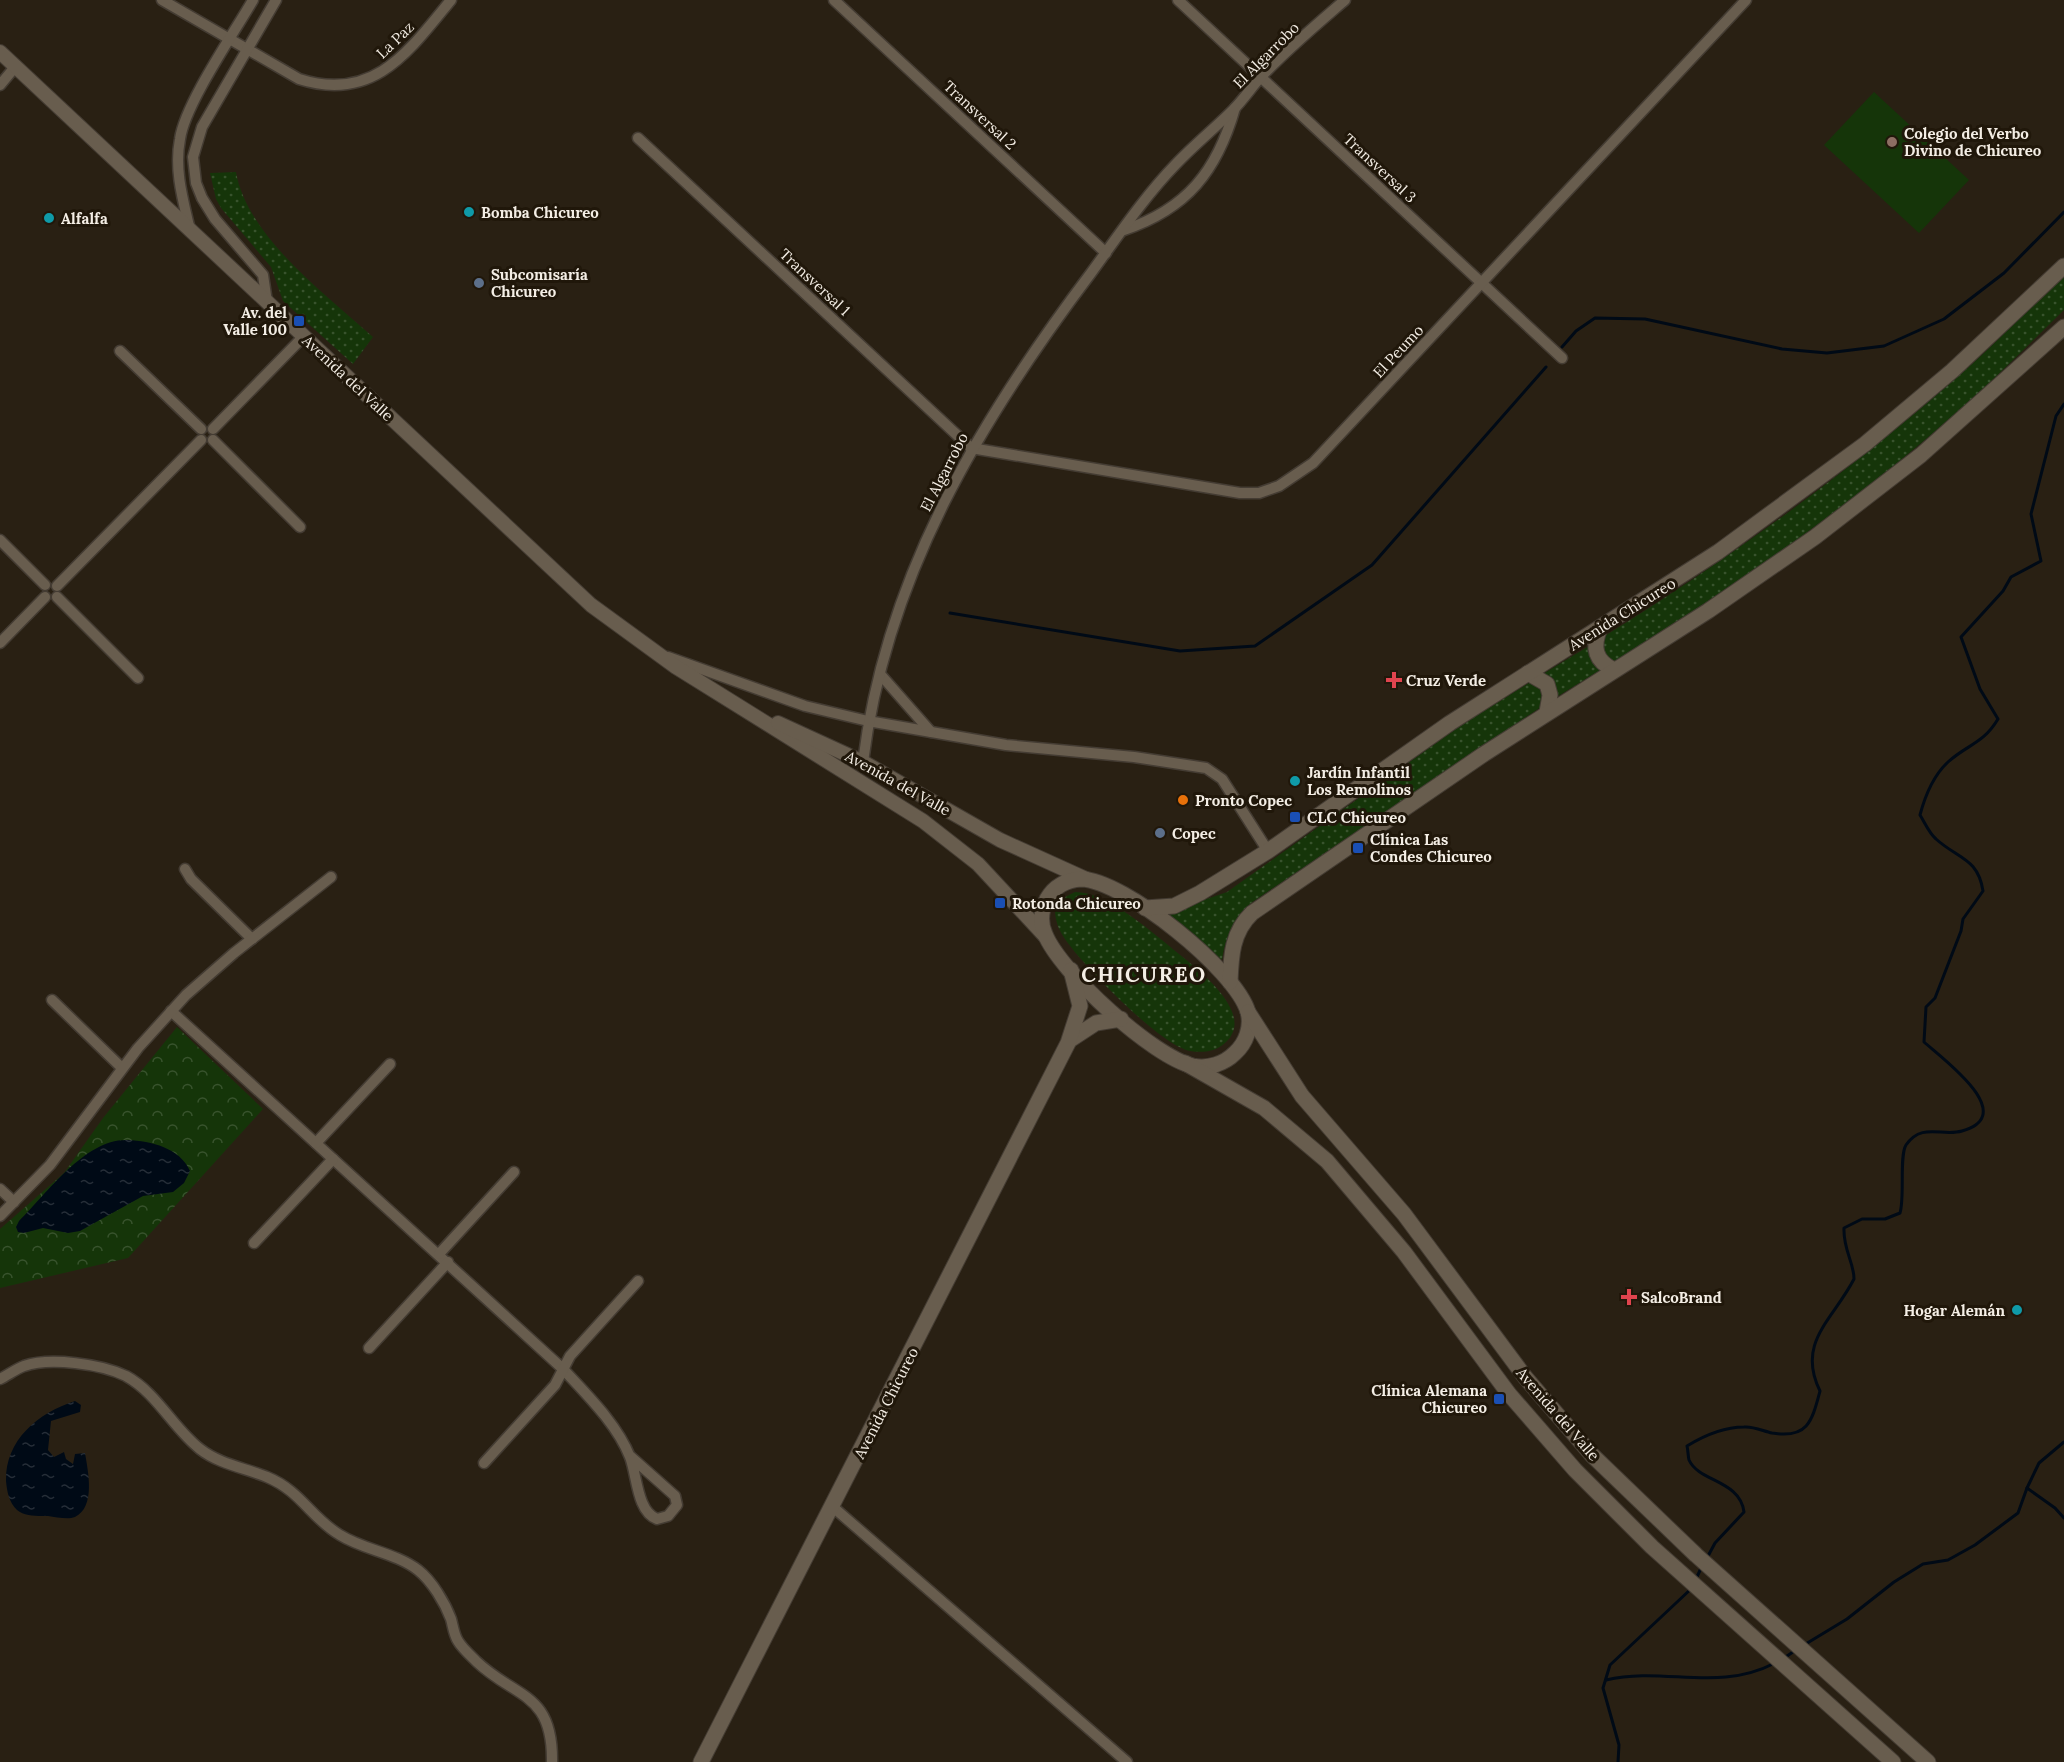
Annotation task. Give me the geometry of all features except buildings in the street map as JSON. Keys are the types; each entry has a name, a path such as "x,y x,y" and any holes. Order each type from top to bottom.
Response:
{"main road":[{"name":"Avenida Chicureo","path":"1145,908 1164,907 1184,902 1268,850 1450,723 1727,546 1865,444 1952,370 2064,266"},
{"path":"1230,982 1234,941 1241,925 1251,913 1547,712 1746,586 1855,507 1965,418 2064,327"},
{"path":"1600,628 1595,642 1596,654 1603,664 1614,670"},
{"path":"1528,673 1547,684 1550,695 1547,712"},
{"path":"1045,936 1041,915 1049,895 1066,882 1086,879"},
{"name":"Avenida del Valle","path":"1086,879 1117,891 1145,908 1195,946 1230,982 1302,1096 1411,1223 1534,1388 1599,1463 1696,1555 1928,1762"},
{"name":"Avenida del Valle","path":"1045,936 1099,1001 1120,1019 1161,1050 1264,1108 1294,1130 1327,1161 1382,1225 1488,1368 1552,1445 1620,1516 1893,1762"},
{"name":"Avenida Chicureo","path":"701,1762 833,1507 1068,1042 1080,1006 1071,970"},
{"path":"1185,1063 1208,1066 1222,1062 1235,1054 1248,1032 1248,1012"},
{"name":"Avenida Chicureo","path":"1068,1042 1096,1023 1120,1019"}],"street":[{"name":"La Paz","path":"162,0 247,50 308,82 337,85 362,81 385,71 402,58 451,0"},
{"path":"190,230 178,170 181,133 253,0"},
{"path":"267,302 263,274 215,219 199,191 193,167 194,148 202,128 276,0"},
{"name":"Transversal 2","path":"834,0 1106,253"},
{"name":"Transversal 3","path":"1178,0 1562,358"},
{"name":"El Algarrobo","path":"863,762 868,721 902,593 971,448 1050,328 1148,195 1176,164 1235,108 1260,77 1346,0"},
{"name":"El Peumo","path":"971,448 1212,491 1240,493 1269,490 1297,477 1312,464 1746,0"},
{"name":"Avenida del Valle","path":"1,57 15,67 561,578 608,619 709,688 932,827 986,871 1045,936"},
{"path":"0,85 15,67"},
{"path":"1124,230 1146,223 1169,210 1194,189 1211,166 1226,139 1235,108"},
{"name":"Transversal 1","path":"638,138 971,448"},
{"path":"0,643 53,593 205,433 304,336"},
{"path":"120,351 205,433 215,433 213,440 300,527"},
{"path":"0,540 45,585 52,583 53,593 138,678"},
{"path":"655,652 805,706 868,721 1006,745 1134,757 1206,768 1222,779 1268,850"},
{"path":"880,674 932,733"},
{"name":"Avenida del Valle","path":"709,688 863,762 1000,840 1086,879"},
{"path":"185,869 191,879 252,939"},
{"path":"0,1216 64,1148 122,1068 171,1011 208,975 331,877"},
{"path":"52,1000 122,1068"},
{"path":"171,1011 563,1369 603,1415 630,1456 675,1496 677,1505 668,1516 657,1519 646,1511 630,1456"},
{"path":"316,1143 390,1064"},
{"path":"254,1243 333,1159"},
{"path":"439,1254 514,1172"},
{"path":"0,1188 14,1202"},
{"path":"369,1348 448,1262"},
{"path":"484,1462 555,1384 570,1356 638,1281"},
{"path":"0,1379 25,1365 53,1363 92,1364 127,1377 156,1401 181,1432 202,1450 242,1469 267,1477 296,1493 319,1518 338,1534 364,1548 393,1557 418,1570 437,1593 450,1617 458,1641 477,1662 524,1694 543,1714 553,1736 552,1762"},
{"path":"833,1507 1127,1762"}],"green space":[{"path":"1874,92 1969,180 1919,233 1824,145"},
{"path":"236,172 243,196 255,219 272,241 311,283 373,337 353,364 283,301 271,267 221,208 216,199 210,173"},
{"path":"2064,273 2064,310 1918,446 1835,512 1749,574 1615,661 1605,659 1600,650 1603,637 1743,545 1878,444 1976,360"},
{"path":"1589,646 1589,654 1602,669 1555,698 1543,674"},
{"path":"1532,681 1541,686 1544,705 1251,903 1231,929 1222,960 1166,913 1227,892 1463,724"},
{"path":"1075,892 1102,899 1130,915 1211,982 1230,1007 1234,1020 1233,1032 1225,1043 1204,1052 1190,1051 1177,1046 1141,1019 1103,982 1072,948 1057,923 1055,910 1063,898"},
{"path":"177,1027 263,1109 128,1258 0,1288 0,1229 64,1173 103,1118"}],"water":[{"path":"128,1140 155,1144 172,1151 190,1171 184,1183 173,1192 143,1196 80,1231 68,1233 43,1228 24,1233 18,1232 16,1227 19,1221 55,1182 83,1157 112,1142"},
{"path":"75,1401 81,1405 80,1412 51,1421 48,1450 54,1457 64,1452 66,1459 73,1464 75,1454 85,1453 89,1488 86,1505 82,1512 69,1518 24,1514 12,1504 7,1489 7,1466 11,1453 26,1430 37,1421 61,1406"}],"waterway":[{"path":"1562,347 1576,331 1595,318 1645,319 1782,349 1827,353 1884,346 1944,319 2004,273 2064,212"},
{"path":"950,613 1180,651 1255,646 1372,565 1546,367"},
{"path":"1707,1558 1715,1543 1744,1512 1741,1501 1735,1493 1694,1467 1689,1460 1687,1446 1707,1435 1729,1428 1751,1427 1784,1434 1794,1433 1806,1426 1811,1419 1820,1391 1812,1359 1815,1345 1820,1332 1854,1279 1845,1243 1844,1228 1862,1219 1885,1219 1900,1213 1904,1150 1912,1138 1925,1132 1962,1131 1978,1123 1983,1113 1980,1100 1972,1087 1960,1073 1924,1042 1926,1007 1935,998 1961,931 1963,919 1983,891 1977,872 1972,865 1936,839 1920,815 1930,787 1938,774 1955,756 1987,734 1998,719 1980,689 1961,637 2003,591 2011,577 2041,561 2031,514 2056,416 2064,404"},
{"path":"2027,1488 2039,1463 2064,1442"},
{"path":"1804,1645 1847,1619 1894,1582 1923,1564 1948,1560 1975,1545 2018,1513 2027,1488 2055,1508 2064,1518"},
{"path":"1696,1579 1702,1566"},
{"path":"1618,1762 1619,1745 1603,1688 1610,1665 1692,1588"},
{"path":"1784,1658 1796,1650"},
{"path":"1606,1680 1628,1676 1712,1678 1732,1676 1754,1672 1775,1663"}],"place":[{"name":"Colegio del Verbo Divino de Chicureo","path":"1892,142"},
{"name":"Bomba Chicureo","path":"469,212"},
{"name":"Alfalfa","path":"49,218"},
{"name":"Subcomisaría Chicureo","path":"479,283"},
{"name":"Av. del Valle 100","path":"299,321"},
{"name":"Cruz Verde","path":"1394,680"},
{"name":"Jardín Infantil Los Remolinos","path":"1295,781"},
{"name":"Pronto Copec","path":"1183,800"},
{"name":"CLC Chicureo","path":"1295,817"},
{"name":"Copec","path":"1160,833"},
{"name":"Clínica Las Condes Chicureo","path":"1358,848"},
{"name":"Rotonda Chicureo","path":"1000,903"},
{"name":"SalcoBrand","path":"1629,1297"},
{"name":"Hogar Alemán","path":"2017,1310"},
{"name":"Clínica Alemana Chicureo","path":"1499,1399"}],"district":[{"name":"CHICUREO","path":"1144,974"}]}
